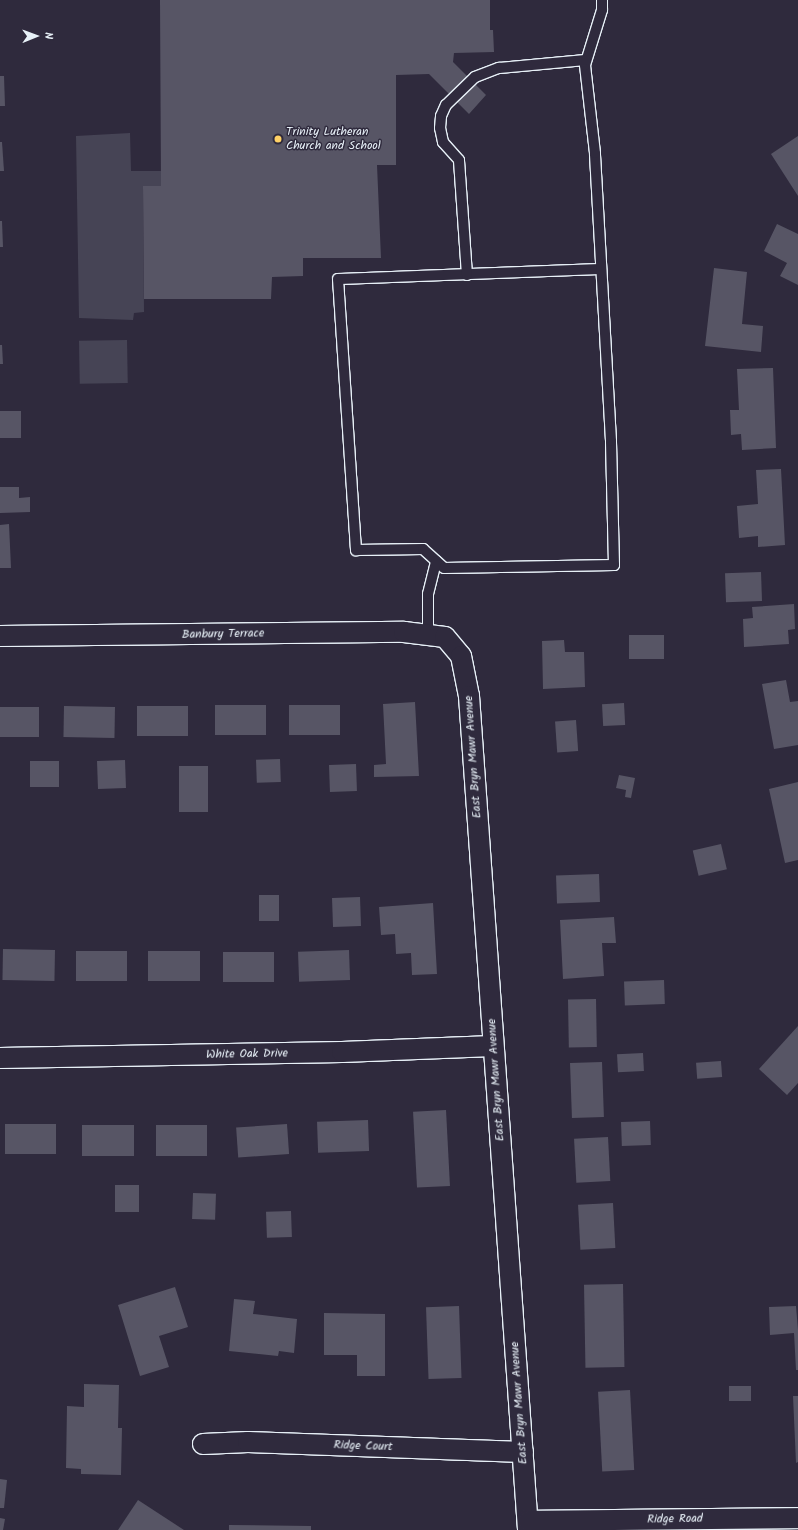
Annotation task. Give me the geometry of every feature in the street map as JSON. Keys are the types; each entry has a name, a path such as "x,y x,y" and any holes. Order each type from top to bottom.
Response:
{"street":[{"name":"Banbury Terrace","path":"0,636 404,632 436,636"},
{"name":"East Bryn Mawr Avenue","path":"436,636 461,656 469,696 528,1526"},
{"name":"White Oak Drive","path":"0,1058 342,1052 493,1046"},
{"name":"Ridge Court","path":"203,1444 256,1443 523,1452"},
{"name":"Ridge Road","path":"528,1526 798,1518"}],"lane":[{"path":"601,269 338,279 356,550 423,549 444,568 614,565 611,441 596,153 585,65 602,10 602,0"},
{"path":"467,275 459,160 443,142 440,128 441,116 446,104 475,77 499,68 586,60"},
{"path":"436,561 428,594 436,636"}],"shaded area":[{"path":"130,133 131,171 161,171 161,186 143,187 144,312 134,313 133,320 79,318 76,136"},
{"path":"127,340 128,383 80,384 79,341"}],"building":[{"name":"Trinity Lutheran Church and School","path":"160,0 490,0 490,30 493,30 494,52 454,53 453,62 486,95 469,114 429,74 396,75 396,165 377,165 381,258 303,258 303,276 272,277 271,299 144,299 143,186 161,186"},
{"path":"0,76 4,76 5,106 0,106"},
{"path":"798,136 798,196 771,154"},
{"path":"0,142 2,142 4,171 0,171"},
{"path":"0,221 2,221 3,247 0,247"},
{"path":"777,224 798,234 798,285 780,276 787,263 764,251"},
{"path":"714,268 747,272 742,324 763,326 761,352 705,346"},
{"path":"0,345 2,345 3,364 0,364"},
{"path":"773,368 776,448 742,450 741,434 731,435 730,410 739,410 737,369"},
{"path":"0,411 21,411 21,438 0,438"},
{"path":"781,469 785,545 758,547 758,536 739,538 737,506 758,504 756,470"},
{"path":"0,487 19,487 19,498 30,497 30,512 0,513"},
{"path":"9,524 11,568 0,568 0,525"},
{"path":"761,572 762,601 726,602 725,573"},
{"path":"794,604 795,629 788,630 789,644 744,647 743,619 753,618 752,607"},
{"path":"629,635 664,635 664,659 629,659"},
{"path":"564,640 565,652 584,652 585,687 543,689 542,641"},
{"path":"786,680 790,702 798,701 798,745 774,749 762,684"},
{"path":"415,702 419,776 374,777 374,765 386,764 383,704"},
{"path":"624,703 625,725 603,726 602,704"},
{"path":"215,705 266,705 266,735 215,735"},
{"path":"289,705 340,705 340,735 289,735"},
{"path":"64,706 115,707 114,738 63,737"},
{"path":"137,706 188,706 188,736 137,736"},
{"path":"0,707 39,707 39,737 0,737"},
{"path":"576,720 578,751 557,752 555,721"},
{"path":"280,759 281,782 257,783 256,760"},
{"path":"125,760 126,788 98,789 97,761"},
{"path":"30,761 59,761 59,787 30,787"},
{"path":"356,764 357,791 330,792 329,765"},
{"path":"179,766 208,766 208,812 179,812"},
{"path":"619,775 635,778 631,798 625,797 626,790 616,788"},
{"path":"798,782 798,860 785,863 769,789"},
{"path":"721,844 727,869 699,876 693,851"},
{"path":"599,874 600,902 557,903 556,876"},
{"path":"259,895 279,895 279,921 259,921"},
{"path":"360,897 361,926 333,927 332,898"},
{"path":"433,903 437,974 412,975 411,953 396,954 395,934 381,935 379,907"},
{"path":"614,917 616,943 602,943 604,976 563,979 560,920"},
{"path":"3,949 55,950 54,981 2,980"},
{"path":"349,950 350,980 299,982 298,952"},
{"path":"76,951 127,951 127,981 76,981"},
{"path":"148,951 200,951 200,981 148,981"},
{"path":"223,952 274,952 274,982 223,982"},
{"path":"664,980 665,1004 625,1005 624,981"},
{"path":"568,999 596,999 597,1047 569,1047"},
{"path":"798,1026 798,1083 787,1095 759,1069"},
{"path":"643,1053 644,1071 618,1072 617,1054"},
{"path":"721,1061 722,1077 697,1079 696,1063"},
{"path":"602,1062 604,1117 572,1118 570,1063"},
{"path":"446,1110 450,1186 417,1188 413,1112"},
{"path":"368,1120 369,1151 318,1153 317,1122"},
{"path":"650,1121 651,1145 622,1146 621,1122"},
{"path":"5,1124 56,1124 56,1154 5,1154"},
{"path":"287,1124 289,1154 238,1157 236,1128"},
{"path":"82,1125 134,1125 134,1156 82,1156"},
{"path":"156,1125 207,1125 207,1156 156,1156"},
{"path":"608,1137 610,1181 576,1183 574,1139"},
{"path":"115,1185 139,1185 139,1212 115,1212"},
{"path":"193,1193 216,1194 215,1220 192,1219"},
{"path":"613,1203 615,1248 580,1250 578,1205"},
{"path":"291,1211 292,1237 267,1238 266,1212"},
{"path":"623,1284 624,1367 585,1368 584,1285"},
{"path":"175,1287 188,1327 159,1336 169,1367 140,1376 118,1305"},
{"path":"234,1299 255,1301 253,1314 297,1319 294,1353 279,1351 278,1356 229,1351"},
{"path":"459,1306 462,1378 429,1379 426,1307"},
{"path":"796,1306 798,1330 798,1370 796,1370 794,1333 770,1335 769,1307"},
{"path":"324,1313 385,1314 385,1376 357,1376 357,1355 324,1355"},
{"path":"84,1384 119,1385 118,1428 122,1428 121,1475 81,1474 81,1469 66,1468 67,1406 84,1407"},
{"path":"729,1386 751,1386 751,1401 729,1401"},
{"path":"630,1390 634,1470 602,1472 598,1392"},
{"path":"793,1396 798,1396 798,1462 796,1463"},
{"path":"0,1479 7,1480 4,1508 0,1508"},
{"path":"138,1500 184,1530 118,1530"},
{"path":"0,1518 5,1519 3,1530 0,1530"},
{"path":"229,1525 311,1526 311,1530 229,1530"}],"place":[{"name":"Trinity Lutheran Church and School","path":"278,139"}]}
